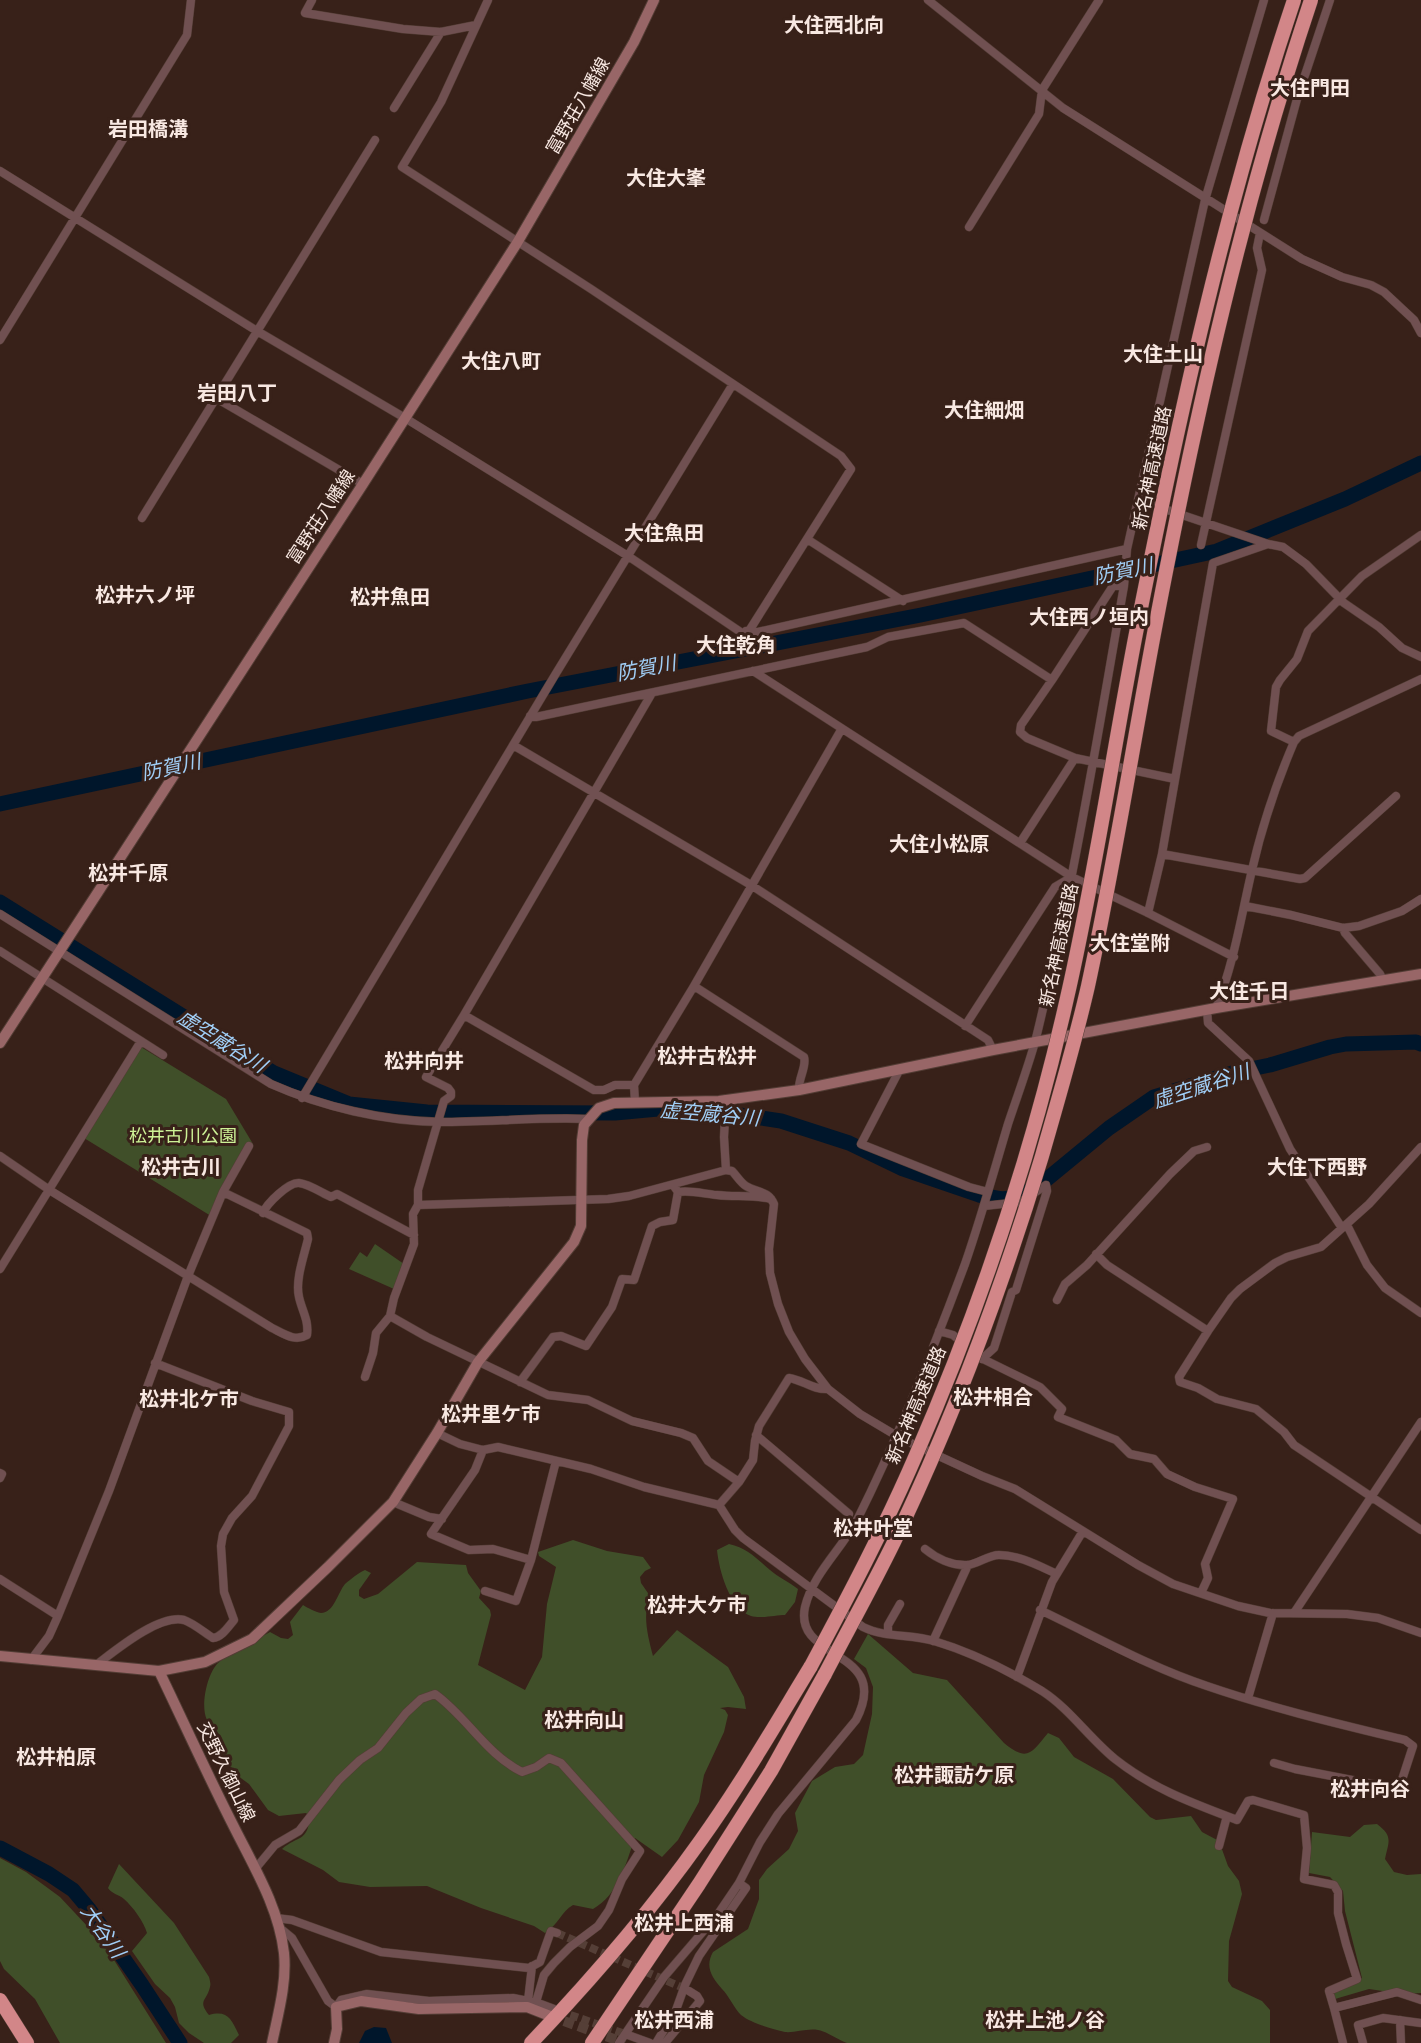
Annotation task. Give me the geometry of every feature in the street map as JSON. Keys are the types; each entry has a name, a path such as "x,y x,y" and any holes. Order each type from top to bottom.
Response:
{"highway":[{"name":"新名神高速道路","path":"531,2043 574,1999 640,1920 701,1841 744,1776 811,1666 873,1547 917,1454 963,1341 1006,1217 1040,1107 1068,997 1136,631 1200,333 1233,201 1266,85 1294,0"},
{"name":"新名神高速道路","path":"592,2043 771,1771 825,1674 894,1541 940,1440 995,1298 1026,1208 1059,1097 1087,988 1156,622 1220,324 1252,191 1285,76 1311,0"},
{"path":"0,2000 27,2043"}],"street":[{"path":"0,340 187,36 191,0"},
{"path":"312,0 305,13 403,29 441,32 476,25"},
{"path":"488,0 441,102 402,167 591,289 841,456 851,469 744,634"},
{"name":"富野荘八幡線","path":"0,1043 517,243 634,42 654,0"},
{"path":"928,0 1063,108 1205,200 1302,259 1384,292 1414,320 1421,333"},
{"path":"969,227 1039,114 1042,90 1099,0"},
{"path":"619,2043 664,1977 718,1914 739,1883 768,1827 856,1720 863,1706 865,1693 862,1679 854,1667 812,1639 807,1628 805,1608 812,1590 857,1521 897,1436 939,1331 984,1206 1035,1042 1072,877 1124,586 1127,549 1205,200 1264,0"},
{"path":"1264,220 1298,99 1330,0"},
{"path":"394,108 441,32"},
{"path":"142,518 375,140"},
{"path":"0,171 257,331 405,418 628,556 744,634 903,601 1127,549"},
{"path":"1201,545 1262,270 1257,248 1260,233"},
{"path":"302,1098 552,679 733,384"},
{"path":"216,398 363,484"},
{"path":"1138,500 1283,547 1306,564 1341,599 1379,627 1402,648 1421,657"},
{"path":"1294,742 1271,732 1276,687 1297,659 1308,631 1362,576 1421,535"},
{"path":"807,539 903,601"},
{"path":"1148,913 1162,854 1213,563 1266,543"},
{"path":"1124,586 1113,586 1021,725 1020,732 1027,738 1075,758 1175,779"},
{"path":"530,716 536,717 867,647 888,637 964,622 1052,680"},
{"path":"753,671 841,730 1072,877 1233,957"},
{"path":"1421,679 1299,736 1294,742 1268,808 1227,981 1211,1009 1208,1023 1249,1061 1290,1149 1368,1265 1385,1288 1421,1313"},
{"path":"364,1377 373,1353 376,1333 390,1316 394,1298 414,1244 413,1214 418,1205 418,1190 444,1101 451,1096 448,1088 426,1077 652,693"},
{"path":"635,1102 634,1085 799,807 841,730"},
{"path":"513,745 751,885 988,1040 993,1050"},
{"path":"1020,843 1075,758"},
{"path":"1162,854 1300,879 1305,878 1396,796"},
{"path":"965,1026 1055,887 1072,877"},
{"path":"1245,906 1343,928 1359,926 1401,911 1421,899"},
{"path":"0,914 271,1084 302,1098 381,1116 438,1122 593,1115"},
{"path":"1343,928 1344,933 1383,980"},
{"path":"0,951 163,1055"},
{"path":"0,1656 159,1671 205,1662 252,1639 328,1568 393,1502 437,1433 478,1362 574,1242 581,1226 584,1125 593,1115 614,1103 726,1099 799,1090 993,1050 1211,1009 1421,974"},
{"path":"694,986 804,1057 806,1062 798,1081 799,1090"},
{"path":"464,1014 594,1090 604,1090 615,1085 634,1085"},
{"path":"0,1269 141,1041"},
{"path":"900,1069 861,1144 969,1187 988,1192"},
{"path":"726,1099 724,1137 726,1170"},
{"path":"31,1660 49,1636 58,1616 110,1491 188,1276 223,1192 249,1146"},
{"path":"1057,1300 1065,1284 1170,1174 1194,1151 1207,1147"},
{"path":"1421,1147 1398,1175 1321,1247 1275,1263 1240,1289 1208,1331 1179,1377 1180,1382 1198,1388 1217,1399 1256,1408 1284,1432 1294,1445 1421,1530"},
{"path":"0,1156 188,1276 290,1337 301,1339 308,1335 309,1324 299,1296 299,1280 308,1239 307,1233 223,1192"},
{"path":"418,1205 582,1200 629,1196 726,1170 732,1171 744,1185 763,1192 774,1204 770,1261 778,1304 789,1332 805,1359 828,1389 860,1414 897,1436 982,1476 1016,1489 1173,1584 1238,1606 1272,1613 1347,1614 1378,1618 1421,1632"},
{"path":"263,1213 275,1197 296,1183 302,1183 331,1197 337,1194 414,1235"},
{"path":"520,1382 553,1337 561,1336 586,1346 612,1307 622,1279 634,1280 652,1226 673,1220 678,1192 673,1185"},
{"path":"982,1359 994,1348 1012,1292 1016,1290 1047,1191 1046,1185 1021,1202 984,1206"},
{"path":"678,1192 750,1195 772,1200"},
{"path":"1096,1254 1107,1265 1208,1331"},
{"path":"983,1300 1006,1309"},
{"path":"390,1316 427,1337 548,1395 588,1400 632,1421 693,1438 708,1461 739,1482"},
{"path":"939,1331 953,1335 982,1359 1040,1387 1062,1408 1058,1417 1116,1440 1130,1454 1154,1459 1167,1474 1195,1487 1233,1499 1205,1564 1208,1578 1201,1593"},
{"path":"96,1665 164,1621 185,1620 213,1638 218,1638 226,1630 234,1620 224,1592 221,1545 223,1534 232,1518 252,1496 289,1426 289,1412 252,1401 155,1364"},
{"path":"719,1505 739,1482 753,1460 759,1426 789,1378 800,1380 818,1389 828,1389"},
{"path":"1294,1613 1421,1422"},
{"path":"437,1433 460,1444 483,1450 498,1447 591,1469 644,1487 719,1505 735,1530 744,1539 864,1627 874,1632 933,1641 980,1659 1017,1677 1060,1705 1114,1758 1141,1778 1167,1793 1237,1820 1248,1801 1253,1800 1304,1815 1306,1848 1304,1879 1334,1886 1338,1892 1338,1913 1357,1979 1329,1991 1343,2043"},
{"path":"756,1435 849,1514"},
{"path":"483,1450 475,1470 431,1534 469,1550 493,1549 531,1560"},
{"path":"486,1591 516,1601 531,1560 556,1461"},
{"path":"393,1502 429,1517 442,1519"},
{"path":"1017,1677 1040,1611 1057,1574 1083,1531"},
{"path":"925,1549 935,1557 951,1563 968,1565 997,1555 1019,1558 1057,1574"},
{"path":"933,1641 968,1565"},
{"path":"0,1579 58,1616"},
{"path":"888,1634 888,1625 900,1604"},
{"path":"1040,1611 1178,1675 1207,1686 1339,1724 1405,1740 1413,1746 1399,1789 1295,1770 1274,1763"},
{"path":"1248,1698 1272,1613"},
{"name":"交野久御山線","path":"159,1671 229,1818 256,1868 278,1923 284,1954 284,1978 272,2043"},
{"path":"256,1868 275,1845 299,1831 339,1780 360,1760 378,1748 405,1713 421,1699 435,1694 508,1765 522,1772 536,1767 549,1758 561,1763 640,1851 622,1879 609,1910 598,1926 570,1947 554,1963 544,1976 532,2001"},
{"path":"1219,1846 1227,1816"},
{"path":"656,2043 676,2010 699,1956 746,1888 739,1883"},
{"path":"278,1923 292,1920 381,1952 529,1968 540,1962 551,1931 557,1933"},
{"path":"278,1923 292,1938 328,2001 336,2007"},
{"path":"532,1966 532,2001"},
{"path":"665,2043 700,2001 689,1990"},
{"path":"1334,2008 1397,1992 1421,2000"},
{"path":"334,2043 337,2029 336,2007 341,2000 367,1994 429,2001 513,1998 532,2001 552,2012"},
{"path":"336,2007 361,2001 419,2009 527,2007 552,2012"},
{"path":"1363,2043 1358,2025 1383,2018 1421,2023"},
{"path":"1400,2020 1401,2043"},
{"path":"628,2035 650,2043"}],"green space":[{"name":"松井古川公園","path":"141,1047 226,1099 253,1144 211,1216 84,1138"},
{"path":"375,1244 404,1264 394,1289 349,1269 360,1252 367,1257"},
{"path":"573,1540 607,1551 643,1557 651,1568 640,1577 641,1583 650,1596 646,1618 653,1656 677,1630 728,1667 744,1697 746,1709 720,1708 728,1715 724,1732 704,1775 699,1802 678,1840 662,1857 635,1838 620,1878 602,1903 593,1909 573,1905 545,1933 534,1926 427,1886 370,1887 339,1882 323,1870 282,1849 304,1835 310,1817 306,1813 279,1816 268,1810 249,1784 238,1776 220,1755 221,1737 210,1726 204,1707 208,1682 218,1663 236,1650 270,1632 288,1639 293,1635 290,1622 303,1605 321,1613 329,1610 345,1584 365,1570 371,1573 359,1590 359,1596 364,1599 378,1594 417,1562 466,1565 468,1573 481,1591 479,1598 490,1610 491,1615 478,1665 525,1690 542,1657 547,1604 556,1567 539,1556 538,1552"},
{"path":"729,1544 746,1551 773,1573 798,1589 795,1602 785,1615 755,1617 743,1612 737,1605 726,1588 717,1550"},
{"path":"868,1634 913,1673 947,1680 1012,1749 1019,1753 1029,1753 1048,1733 1059,1738 1074,1757 1113,1779 1150,1817 1156,1820 1191,1816 1202,1832 1219,1841 1228,1866 1239,1881 1242,1894 1229,1941 1228,1981 1232,1987 1262,2001 1270,2010 1270,2043 847,2043 818,2030 780,2031 741,2015 712,1976 709,1962 713,1952 748,1929 759,1899 759,1880 767,1869 789,1849 798,1831 795,1813 812,1781 835,1767 854,1764 863,1755 872,1714 873,1687 866,1668 854,1659"},
{"path":"1377,1824 1388,1836 1385,1859 1394,1872 1407,1875 1421,1874 1421,1993 1403,1994 1369,1989 1335,1999 1334,1992 1362,1978 1345,1911 1343,1891 1330,1877 1309,1873 1312,1832 1350,1837 1364,1825"},
{"path":"0,1858 26,1872 60,1897 104,1944 166,2043 60,2043 35,1999 4,1969 0,1961"},
{"path":"119,1864 174,1923 209,1977 209,1992 203,2003 204,2006 209,2015 221,2014 231,2020 239,2035 231,2043 204,2043 189,2033 179,2023 170,1998 155,1984 132,1951 147,1933 131,1906 108,1888"}],"water":[{"path":"374,2027 386,2028 392,2043 359,2043 365,2031"}],"waterway":[{"name":"防賀川","path":"0,804 528,691 921,615 1217,551 1345,499 1421,463"},
{"name":"虚空蔵谷川","path":"0,902 274,1073 349,1104 427,1112 615,1113 658,1109 720,1112 781,1121 849,1143 903,1169 979,1195 1002,1199 1018,1197 1041,1184 1109,1128 1154,1097 1330,1047 1346,1044 1416,1042 1421,1044"},
{"name":"大谷川","path":"0,1848 49,1874 73,1890 89,1909 180,2043"}],"tunnel":[{"path":"557,1933 688,1990"},
{"path":"559,2011 628,2035"},
{"path":"550,2016 625,2043"}],"district":[{"name":"大住西北向","path":"834,25"},
{"name":"大住門田","path":"1310,88"},
{"name":"岩田橋溝","path":"148,129"},
{"name":"大住大峯","path":"666,178"},
{"name":"大住土山","path":"1163,354"},
{"name":"大住八町","path":"501,361"},
{"name":"岩田八丁","path":"237,393"},
{"name":"大住細畑","path":"984,410"},
{"name":"大住魚田","path":"664,533"},
{"name":"松井六ノ坪","path":"145,595"},
{"name":"松井魚田","path":"390,597"},
{"name":"大住西ノ垣内","path":"1089,617"},
{"name":"大住乾角","path":"736,645"},
{"name":"大住小松原","path":"939,844"},
{"name":"松井千原","path":"128,873"},
{"name":"大住堂附","path":"1130,943"},
{"name":"大住千日","path":"1249,991"},
{"name":"松井古松井","path":"707,1056"},
{"name":"松井向井","path":"424,1061"},
{"name":"松井古川","path":"181,1167"},
{"name":"大住下西野","path":"1317,1167"},
{"name":"松井相合","path":"993,1397"},
{"name":"松井北ケ市","path":"189,1399"},
{"name":"松井里ケ市","path":"491,1414"},
{"name":"松井叶堂","path":"873,1528"},
{"name":"松井大ケ市","path":"697,1605"},
{"name":"松井向山","path":"584,1720"},
{"name":"松井柏原","path":"56,1757"},
{"name":"松井諏訪ケ原","path":"954,1775"},
{"name":"松井向谷","path":"1370,1789"},
{"name":"松井上西浦","path":"684,1923"},
{"name":"松井西浦","path":"674,2020"},
{"name":"松井上池ノ谷","path":"1045,2020"}]}
